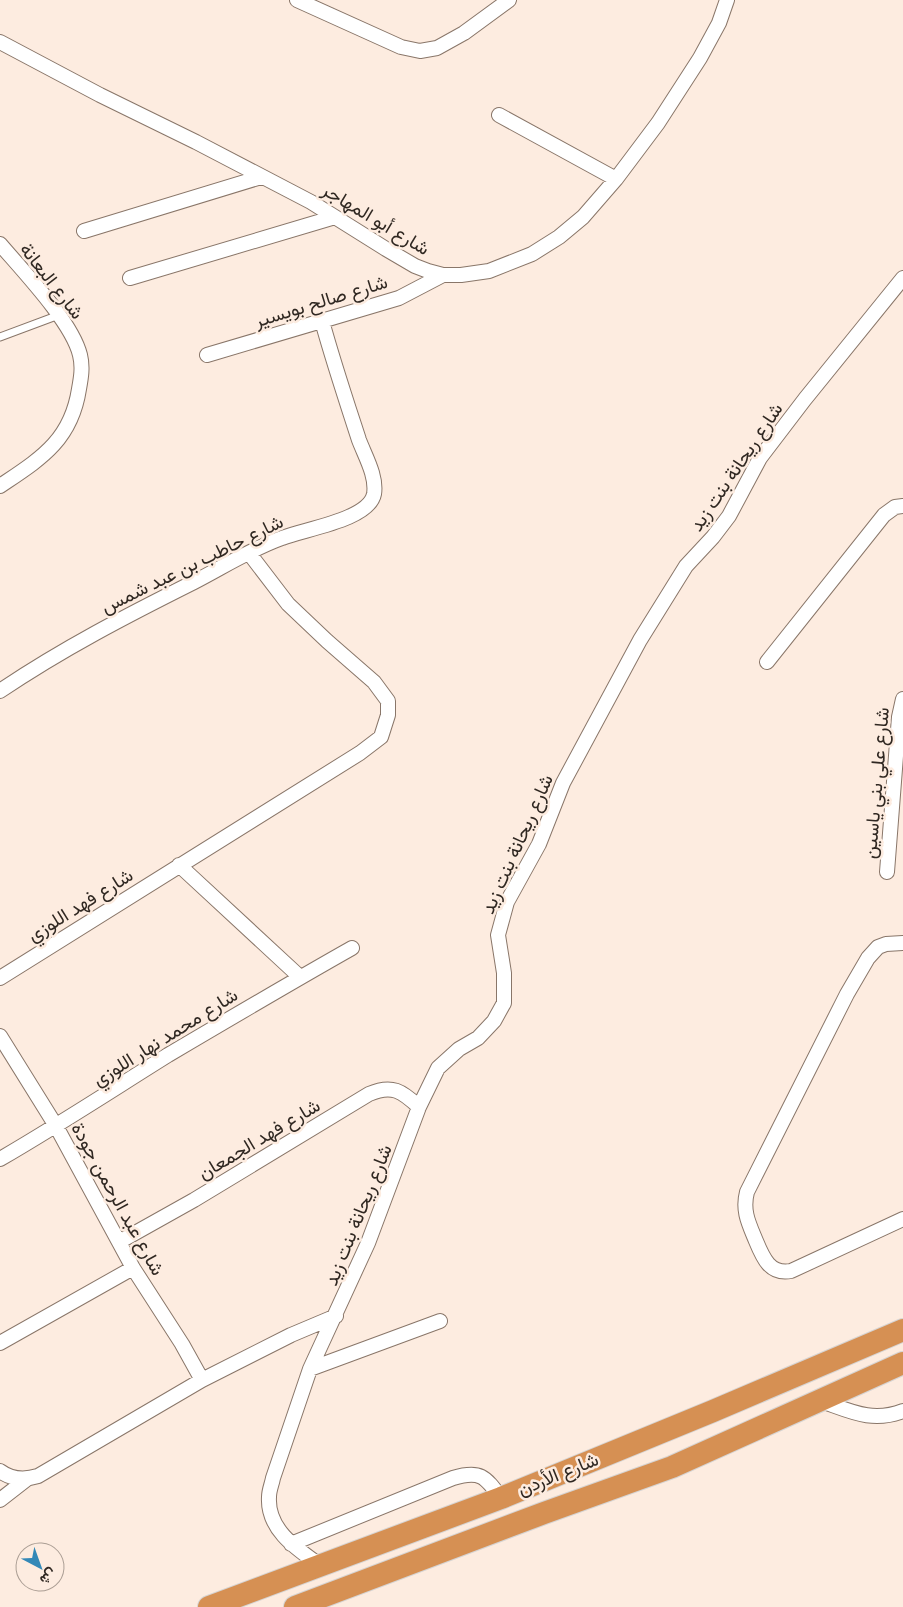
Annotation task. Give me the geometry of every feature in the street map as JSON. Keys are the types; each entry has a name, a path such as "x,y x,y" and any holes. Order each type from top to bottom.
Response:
{"highway":[{"name":"شارع الأردن","path":"209,1607 501,1498 903,1330"},
{"name":"شارع الأردن","path":"296,1607 544,1513 672,1467 903,1363"}],"street":[{"path":"297,0 401,47 420,51 437,48 464,33 509,0"},
{"name":"شارع أبو المهاجر","path":"0,42 311,202 415,266 443,276 461,276 488,271 532,254 559,237 583,217 616,179 653,130 700,58 719,22 727,0"},
{"path":"499,116 616,179"},
{"path":"84,231 261,177"},
{"path":"130,278 335,217"},
{"name":"شارع البعانة","path":"0,244 59,316 74,340 80,356 82,371 73,416 66,430 54,446 28,468 0,486"},
{"name":"شارع صالح بويسير","path":"206,355 399,298 443,276"},
{"name":"شارع ريحانة بنت زيد","path":"321,1566 291,1544 278,1529 272,1517 269,1496 281,1451 310,1369 368,1243 419,1108 438,1068 459,1049 478,1038 494,1020 504,1003 504,973 498,935 507,902 539,844 564,783 640,640 686,566 713,537 729,516 760,458 811,391 903,278"},
{"name":"شارع حاطب بن عبد شمس","path":"0,691 52,657 249,553 282,537 348,517 369,504 374,496 373,476 330,352 322,321"},
{"path":"767,662 884,514 895,507 903,506"},
{"name":"شارع فهد اللوزي","path":"0,978 360,753 380,737 388,715 388,701 374,682 327,642 288,604 249,553"},
{"name":"شارع علي بني ياسين","path":"886,872 899,717 903,699"},
{"path":"179,865 300,977"},
{"path":"903,943 886,944 878,947 868,958 847,994 747,1192 744,1206 746,1219 764,1260 771,1267 784,1273 903,1219"},
{"name":"شارع محمد نهار اللوزي","path":"0,1159 167,1056 352,948"},
{"name":"شارع عبد الرحمن جودة","path":"0,1036 56,1126 133,1268 182,1344 202,1380"},
{"name":"شارع فهد الجمعان","path":"119,1242 194,1200 369,1094 378,1090 392,1089 400,1092 419,1108"},
{"path":"0,1343 133,1268"},
{"path":"0,1500 27,1479 38,1476 202,1380 283,1339 336,1316"},
{"path":"310,1369 440,1321"},
{"path":"822,1401 868,1416 902,1417"},
{"path":"0,1472 27,1479"},
{"path":"291,1544 466,1474 483,1476 501,1498"}],"lane":[{"path":"0,337 59,316"}]}
